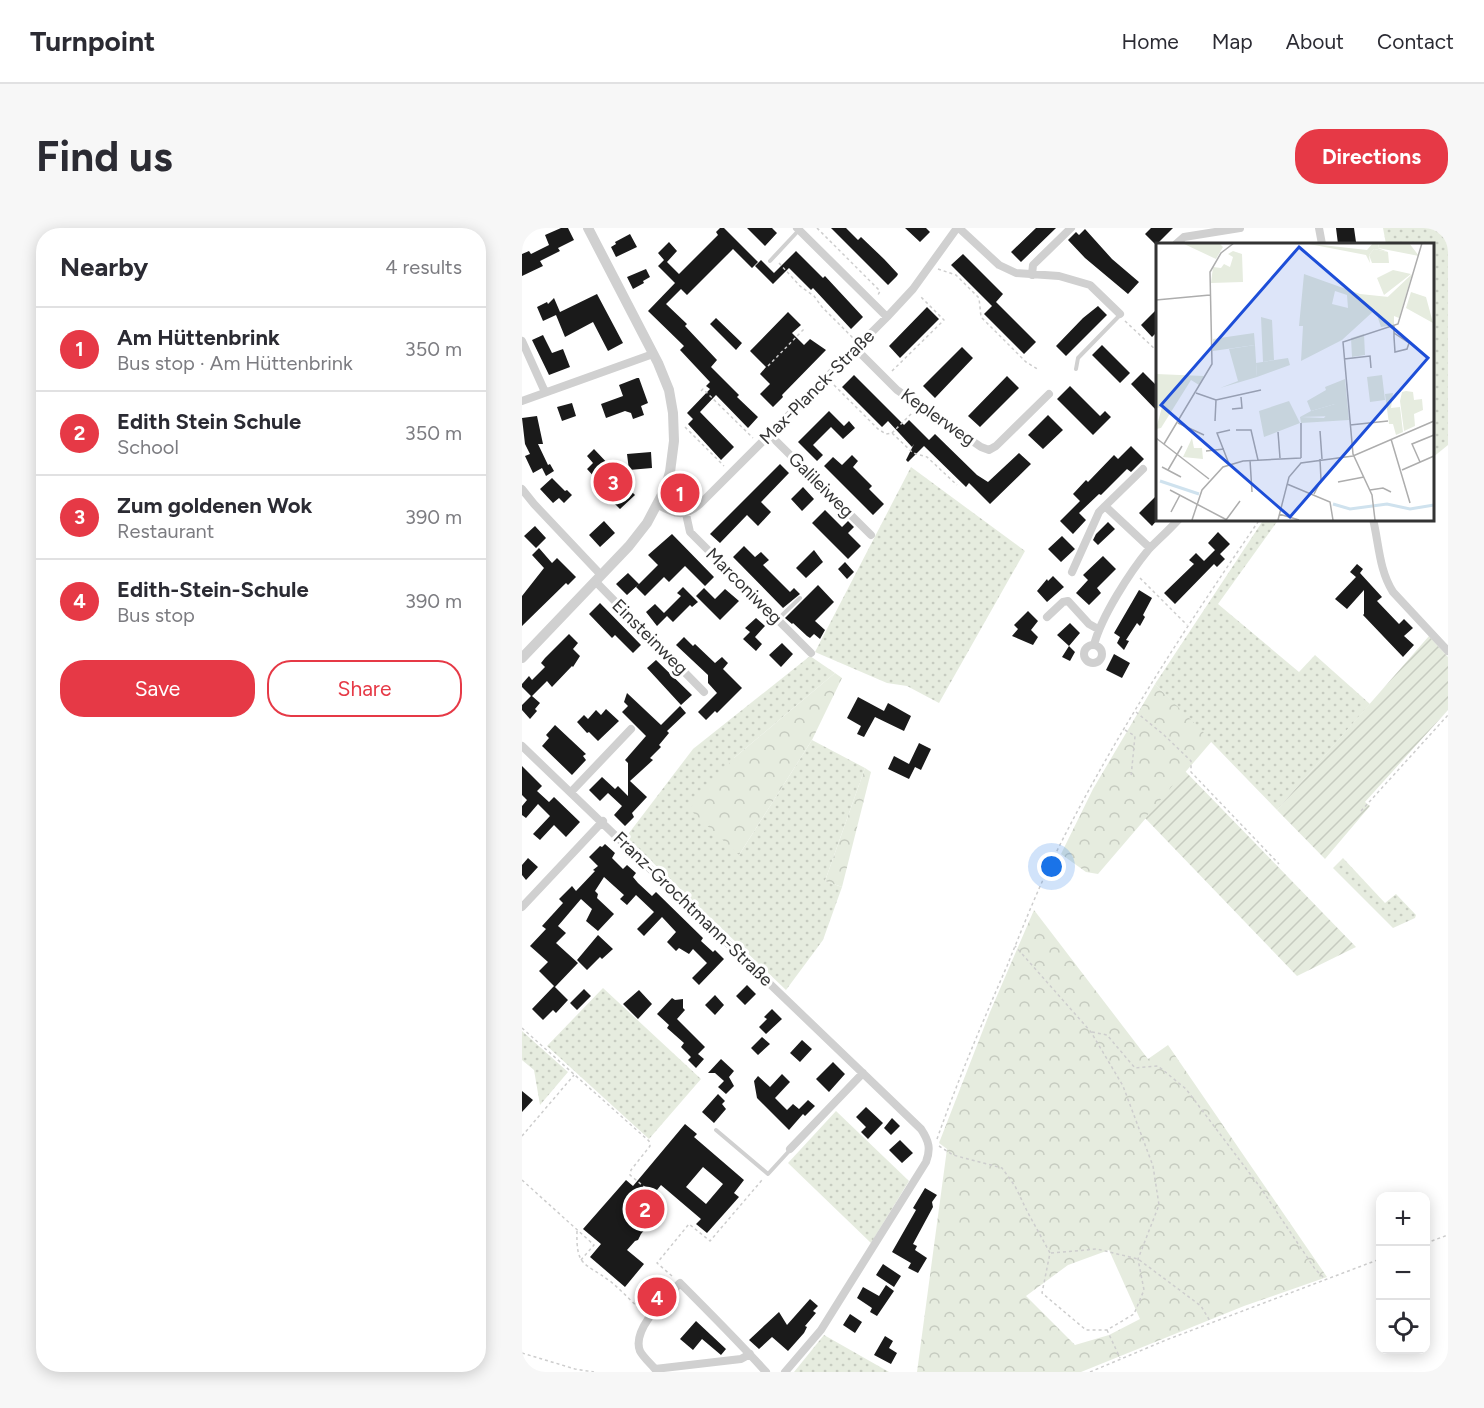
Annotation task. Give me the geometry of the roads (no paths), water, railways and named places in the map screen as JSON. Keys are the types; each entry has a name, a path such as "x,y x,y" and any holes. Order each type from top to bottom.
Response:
{"street":[{"path":"522,658 647,524 658,505 670,472 675,441 669,390 588,228"},
{"path":"958,228 999,265 1016,273 1059,276 1090,285 1120,314"},
{"name":"Max-Planck-Straße","path":"686,514 700,504 887,317 913,289 958,228"},
{"path":"1032,275 1033,265 1071,228"},
{"path":"1177,243 1184,237 1240,228"},
{"path":"1319,228 1322,243"},
{"path":"798,229 887,317"},
{"path":"522,341 545,392"},
{"name":"Keplerweg","path":"858,347 897,390 981,447 989,450 996,446 1049,394"},
{"path":"522,400 653,354"},
{"name":"Galileiweg","path":"770,435 871,535"},
{"path":"1072,572 1099,512 1143,469"},
{"name":"Einsteinweg","path":"522,489 598,578 704,692"},
{"path":"658,505 673,513 686,514"},
{"path":"1105,506 1150,548"},
{"name":"Marconiweg","path":"686,514 690,532 811,653"},
{"path":"1094,645 1098,629 1133,571 1150,548 1178,520"},
{"path":"1373,520 1386,581 1393,592 1448,651"},
{"path":"1047,617 1063,602 1068,602 1089,624 1098,629"},
{"path":"571,792 631,729"},
{"name":"Franz-Grochtmann-Straße","path":"522,746 603,821 921,1129 929,1146 926,1162 877,1243 821,1330 785,1372"},
{"path":"522,907 603,821"},
{"path":"790,1149 863,1073"},
{"path":"750,1354 741,1359 655,1369 641,1352 639,1335 653,1313 680,1283 750,1354 766,1372"}],"lane":[{"path":"771,259 798,229"},
{"path":"1076,369 1078,358 1120,314"},
{"path":"670,472 676,474 700,504"},
{"path":"778,620 800,598"},
{"path":"716,1130 768,1174 790,1149"}],"place":[{"name":"Zum goldenen Wok","path":"613,482"},
{"name":"Am Hüttenbrink","path":"680,493"},
{"name":"Edith Stein Schule","path":"645,1209"},
{"name":"Edith-Stein-Schule","path":"657,1297"}]}
